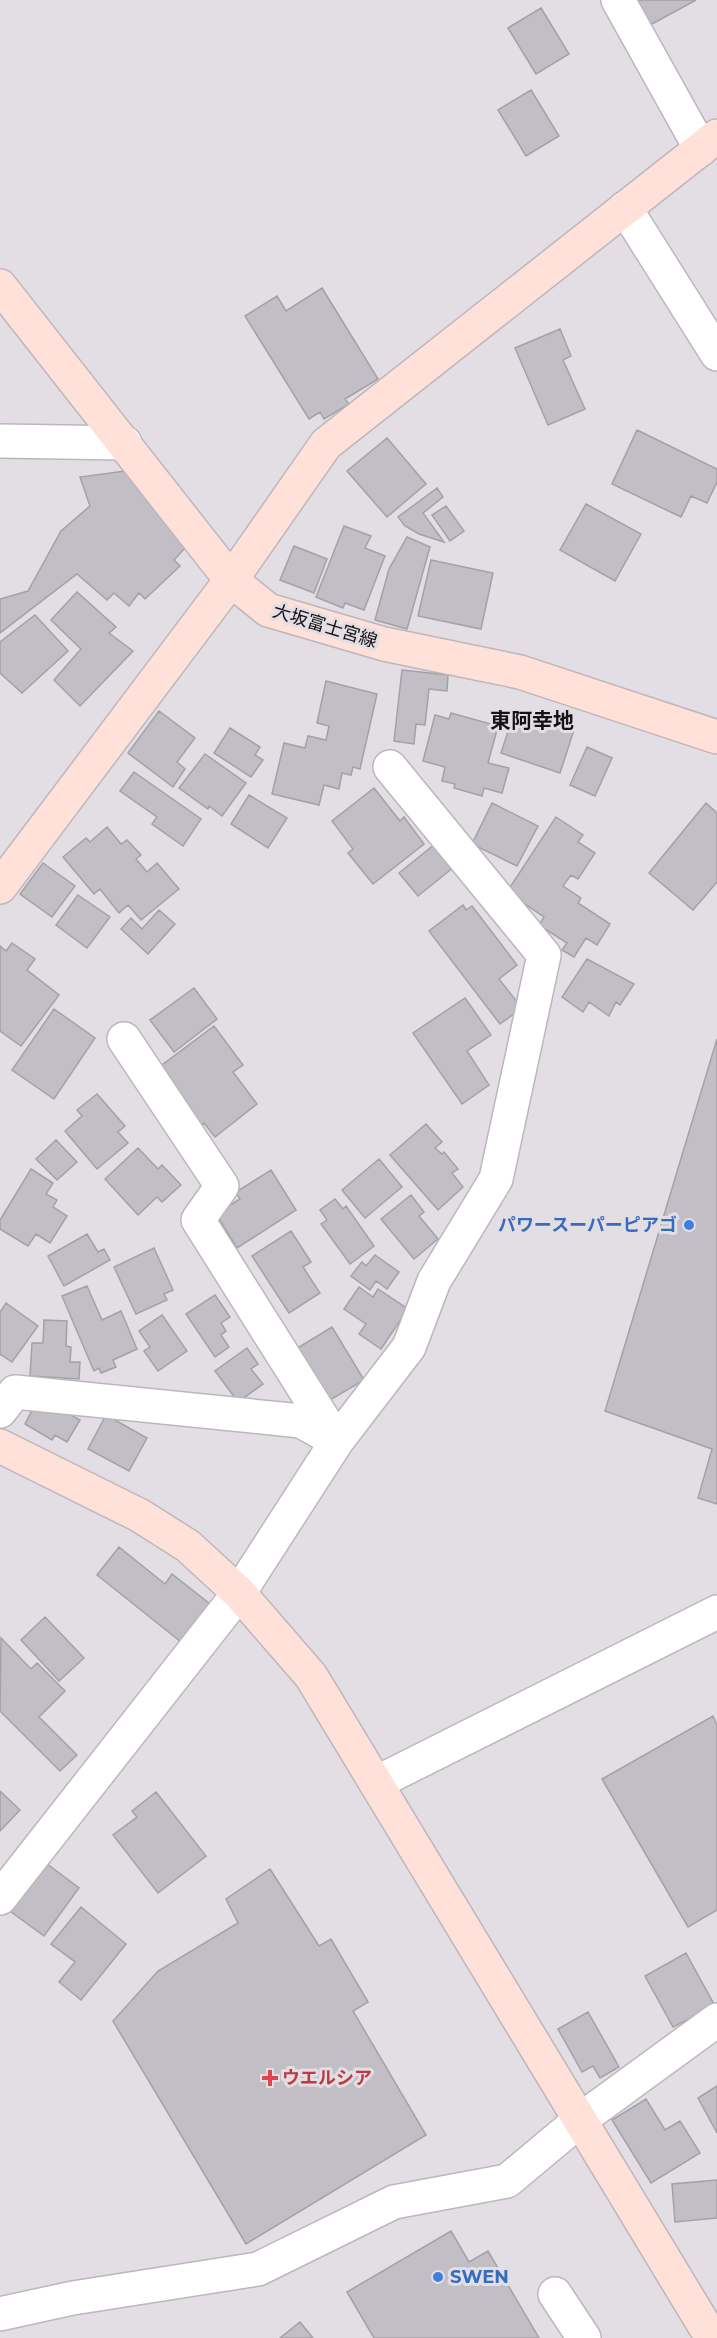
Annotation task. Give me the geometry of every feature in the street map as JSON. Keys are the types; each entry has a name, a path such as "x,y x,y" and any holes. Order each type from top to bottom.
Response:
{"street":[{"path":"0,887 231,580 327,444 709,142 618,0"},
{"path":"625,208 717,354"},
{"name":"大坂富士宮線","path":"0,286 231,580 268,610 384,644 520,672 717,737"},
{"path":"0,441 125,443"},
{"path":"0,1898 239,1593 337,1441 409,1347 434,1281 496,1179 544,956 390,767"},
{"path":"124,1039 222,1186 198,1220 337,1441"},
{"path":"0,1411 15,1392 301,1421 337,1441"},
{"path":"0,1446 139,1515 188,1546 239,1593 311,1676 712,2338"},
{"path":"376,1783 717,1612"},
{"path":"2,2311 258,2270 394,2202 507,2181 580,2120 717,2020"},
{"path":"555,2294 584,2338"}],"building":[{"path":"628,0 696,0 643,29"},
{"path":"541,8 569,54 536,74 508,28"},
{"path":"531,90 559,136 526,156 498,110"},
{"path":"322,288 378,379 345,399 349,404 324,419 320,412 309,419 245,316 277,296 286,311"},
{"path":"560,329 571,356 563,360 585,409 548,425 515,348"},
{"path":"637,430 717,469 717,482 707,503 691,496 681,517 612,484"},
{"path":"387,438 426,484 387,517 347,471"},
{"path":"125,471 185,548 174,560 180,566 145,599 139,593 129,606 114,593 107,600 77,574 0,633 0,599 28,591 61,531 90,506 80,477"},
{"path":"437,488 443,497 423,513 444,542 419,534 405,526 398,517"},
{"path":"586,504 641,534 615,581 560,550"},
{"path":"446,506 464,531 450,541 432,515"},
{"path":"344,526 371,536 365,548 385,556 364,610 345,603 343,608 316,597"},
{"path":"407,537 430,547 407,629 375,620 389,569"},
{"path":"294,546 327,559 314,593 280,580"},
{"path":"431,560 493,573 481,629 418,616"},
{"path":"77,592 116,627 109,633 133,651 80,706 54,680 81,649 51,620"},
{"path":"35,615 68,651 22,693 0,673 0,642"},
{"path":"402,670 448,675 447,691 429,689 425,725 416,724 414,744 394,741"},
{"path":"326,681 377,694 360,769 353,767 351,775 342,773 339,789 324,785 319,805 272,794 284,743 305,748 308,736 326,740 329,726 317,723"},
{"path":"515,710 574,730 560,773 501,753"},
{"path":"159,711 195,738 177,762 185,769 173,787 128,753"},
{"path":"451,713 498,726 488,763 509,768 502,793 484,788 482,796 454,788 455,784 442,781 445,767 423,761 435,715 449,719"},
{"path":"230,728 260,747 255,755 263,760 251,777 214,753"},
{"path":"587,747 612,758 595,796 570,785"},
{"path":"205,754 246,783 222,816 179,788"},
{"path":"134,772 201,819 183,846 152,824 157,817 120,791"},
{"path":"374,788 400,821 404,817 424,844 373,884 348,853 353,849 332,821"},
{"path":"249,795 287,818 268,848 231,824"},
{"path":"492,803 538,826 517,866 472,844"},
{"path":"706,803 717,813 717,882 693,910 649,873"},
{"path":"556,817 583,835 578,842 595,853 578,879 571,875 563,886 581,898 578,903 610,924 597,945 586,938 574,957 562,950 567,943 539,925 544,917 507,892"},
{"path":"107,827 121,844 127,840 141,855 136,859 147,872 157,863 179,889 141,920 128,905 119,913 100,889 94,894 63,857 86,838 90,842"},
{"path":"435,844 454,867 418,896 399,873"},
{"path":"43,863 75,886 52,917 20,894"},
{"path":"78,895 110,917 87,948 56,925"},
{"path":"463,905 466,910 472,906 517,965 499,979 522,1008 500,1024 429,931"},
{"path":"159,910 175,924 148,954 121,929 131,918 142,929"},
{"path":"12,943 35,959 27,970 59,995 21,1046 0,1031 0,946 6,951"},
{"path":"587,959 634,984 620,1005 616,1002 609,1016 589,1002 583,1012 562,997"},
{"path":"194,988 217,1019 174,1052 150,1020"},
{"path":"465,998 491,1035 467,1051 489,1085 462,1104 413,1033"},
{"path":"54,1009 95,1038 54,1099 12,1070"},
{"path":"214,1026 243,1065 233,1072 257,1104 215,1137 204,1123 198,1128 154,1071"},
{"name":"パワースーパーピアゴ","path":"717,1039 717,1504 698,1498 712,1449 605,1411"},
{"path":"97,1094 125,1126 118,1132 128,1143 97,1169 65,1131 82,1116 77,1110"},
{"path":"426,1124 442,1142 435,1148 442,1154 444,1152 458,1169 452,1173 463,1187 438,1210 390,1155"},
{"path":"56,1140 77,1162 57,1180 36,1159"},
{"path":"138,1148 158,1169 162,1165 181,1185 162,1202 157,1197 138,1215 105,1179"},
{"path":"379,1159 402,1187 365,1218 342,1190"},
{"path":"31,1169 53,1183 46,1194 57,1200 53,1207 67,1216 50,1243 36,1234 28,1246 0,1229 0,1220"},
{"path":"271,1170 296,1210 237,1248 216,1214 240,1199 236,1192"},
{"path":"411,1195 424,1212 419,1216 438,1239 414,1259 381,1219"},
{"path":"335,1199 343,1209 346,1206 374,1246 350,1264 321,1224 327,1220 320,1210"},
{"path":"291,1231 311,1262 303,1267 320,1293 289,1313 252,1256"},
{"path":"87,1234 98,1252 104,1249 110,1260 64,1286 48,1256"},
{"path":"154,1248 173,1290 164,1294 167,1300 136,1314 114,1267"},
{"path":"375,1255 399,1272 387,1289 376,1281 370,1290 351,1276 362,1262 366,1266"},
{"path":"87,1286 102,1320 121,1311 137,1349 113,1360 116,1367 101,1373 99,1368 94,1371 62,1296"},
{"path":"359,1287 373,1297 378,1289 408,1309 381,1349 359,1334 366,1324 344,1309"},
{"path":"215,1295 230,1317 221,1323 226,1331 221,1335 229,1347 215,1357 186,1314"},
{"path":"6,1303 38,1326 12,1362 0,1354 0,1312"},
{"path":"162,1315 187,1351 158,1371 144,1351 150,1347 139,1331"},
{"path":"44,1320 67,1321 66,1346 71,1347 70,1362 80,1362 79,1379 30,1376 32,1343 43,1343"},
{"path":"332,1327 364,1380 330,1400 313,1372 306,1376 291,1352"},
{"path":"247,1348 258,1364 251,1369 263,1384 238,1402 215,1371"},
{"path":"39,1397 80,1420 67,1442 55,1435 52,1440 25,1424"},
{"path":"106,1415 147,1438 129,1471 88,1449"},
{"path":"119,1547 165,1584 172,1574 210,1604 181,1642 97,1575"},
{"path":"45,1617 84,1658 59,1681 21,1640"},
{"path":"1,1638 31,1669 37,1663 65,1691 39,1717 77,1755 60,1771 0,1711"},
{"path":"713,1716 717,1725 717,1910 688,1927 602,1779"},
{"path":"0,1791 20,1810 0,1831"},
{"path":"156,1792 206,1856 158,1893 113,1835 137,1817 132,1811"},
{"path":"46,1863 79,1888 44,1936 10,1911"},
{"name":"ウエルシア","path":"270,1869 319,1946 331,1939 368,2002 353,2011 426,2135 246,2244 113,2021 158,1971 238,1923 226,1899"},
{"path":"81,1907 126,1944 81,2000 59,1982 75,1962 51,1944"},
{"path":"686,1953 715,2006 673,2027 645,1976"},
{"path":"588,2012 619,2067 600,2078 593,2066 582,2072 558,2029"},
{"path":"717,2086 717,2133 698,2098"},
{"path":"646,2099 665,2130 680,2121 700,2153 651,2183 612,2120"},
{"path":"717,2180 717,2218 675,2222 672,2184"},
{"name":"SWEN","path":"451,2231 469,2262 488,2251 539,2338 374,2338 347,2292"},
{"path":"300,2322 313,2338 280,2338"}],"place":[{"name":"パワースーパーピアゴ","path":"689,1225"},
{"name":"ウエルシア","path":"270,2078"},
{"name":"SWEN","path":"438,2277"}],"district":[{"name":"東阿幸地","path":"532,721"}]}
